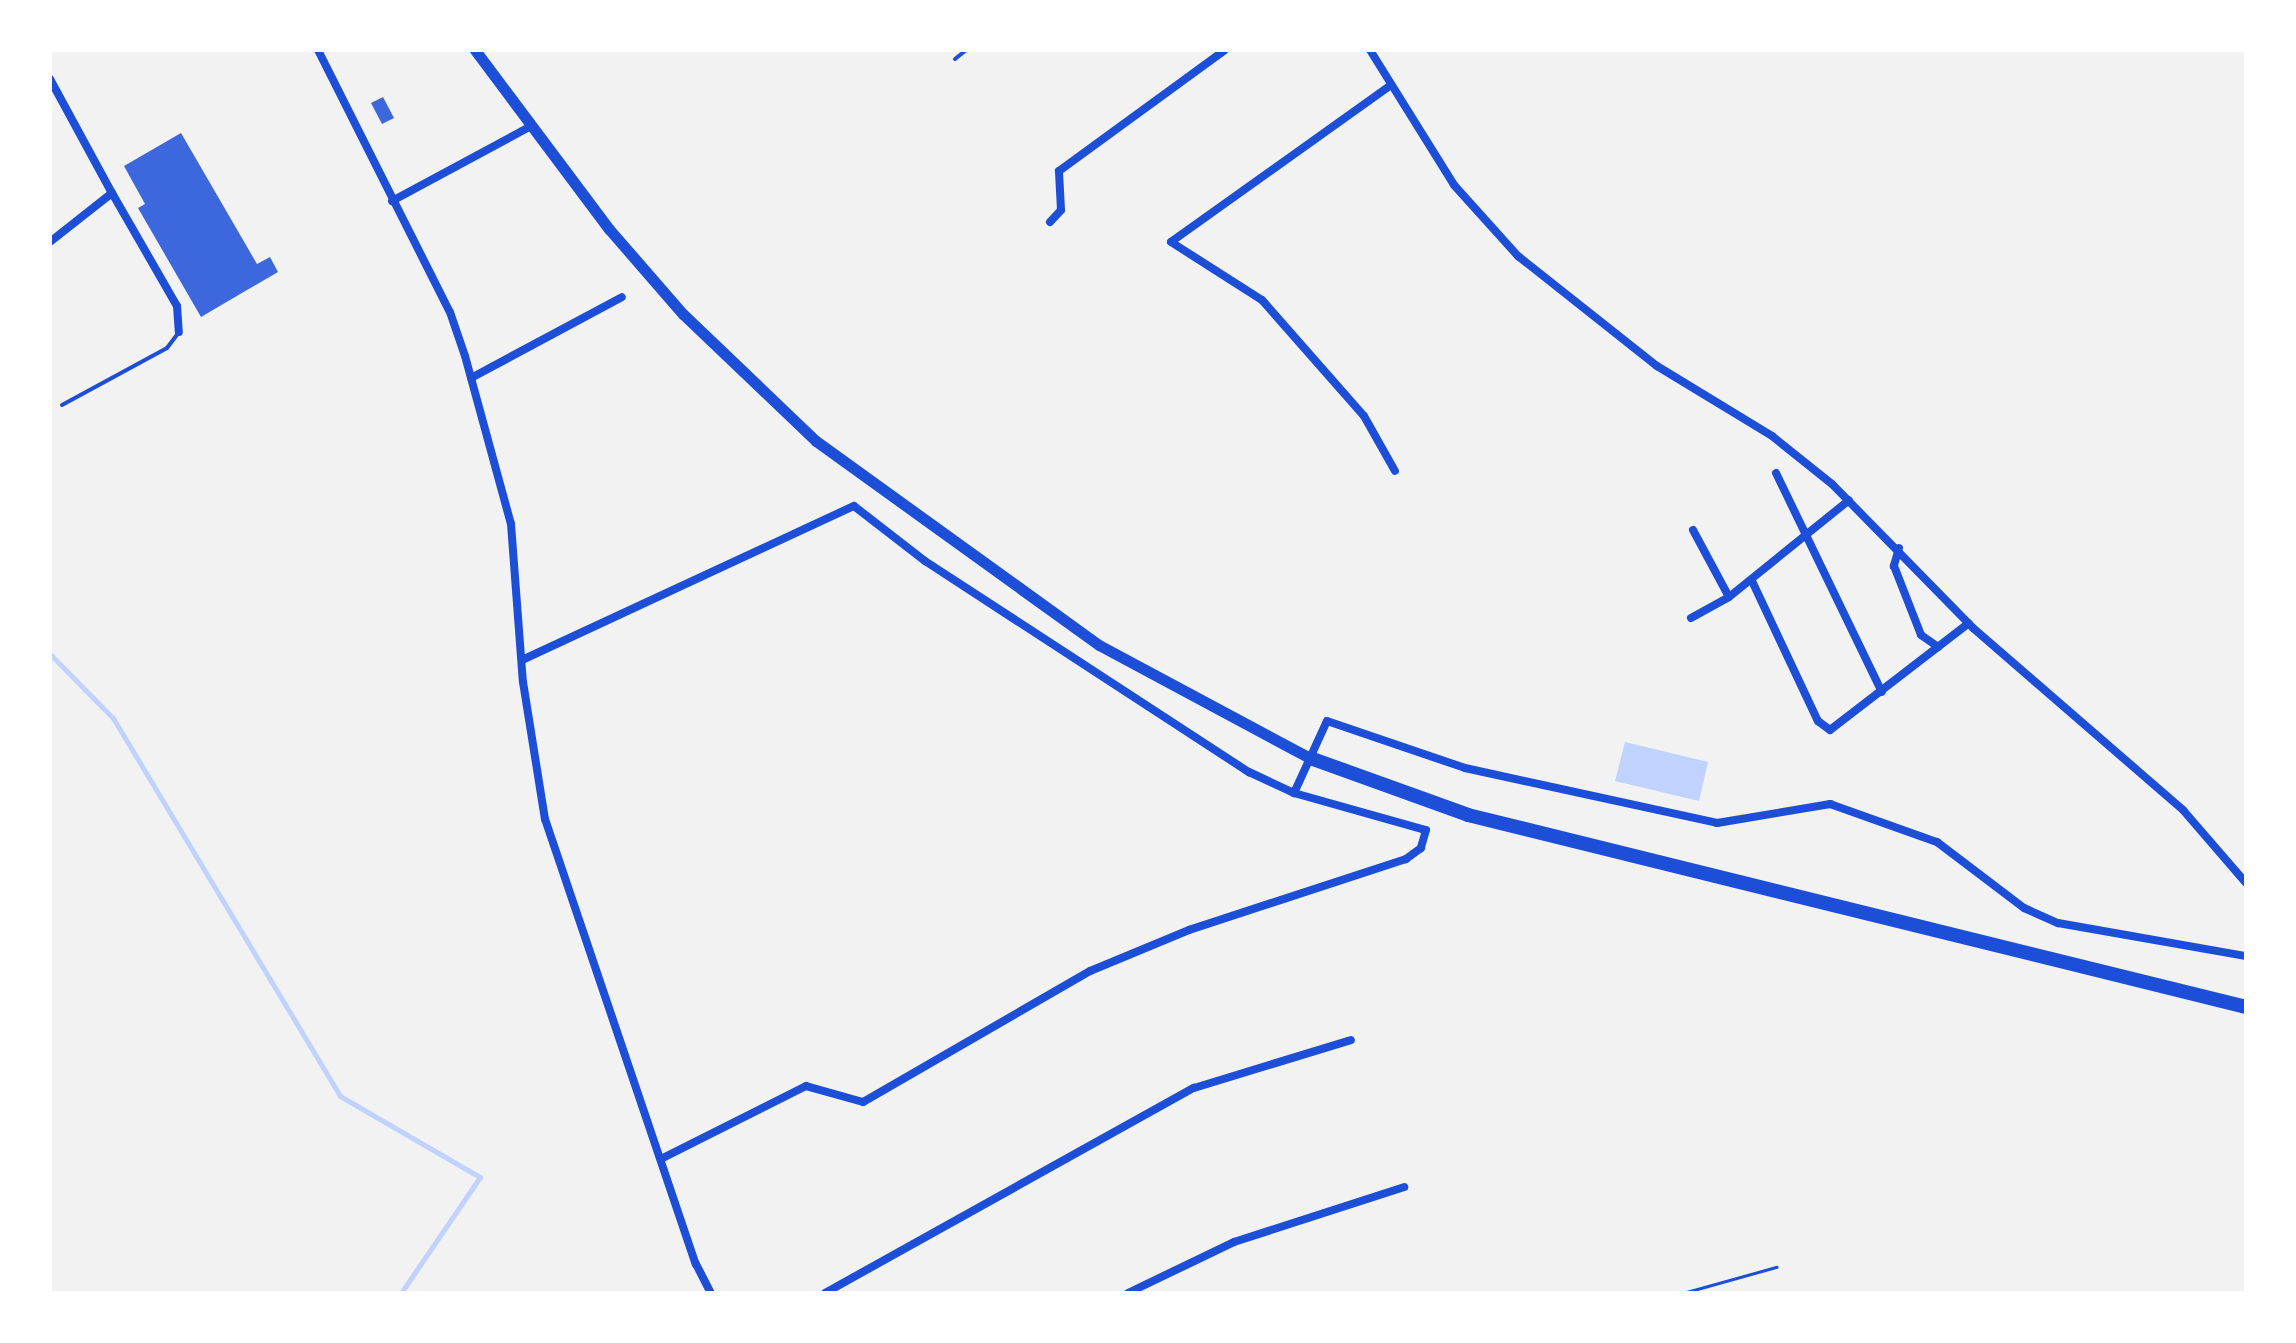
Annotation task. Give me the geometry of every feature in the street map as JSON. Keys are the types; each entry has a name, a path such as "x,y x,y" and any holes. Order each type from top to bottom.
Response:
{"highway":[{"path":"1310,758 1468,815 2246,1007"}],"main road":[{"path":"475,50 684,314 816,440 1099,645 1310,758"}],"street":[{"path":"318,50 450,312 471,378 512,524 522,660 545,819 661,1160 711,1293"},
{"path":"1050,222 1061,210 1060,171 1225,50"},
{"path":"1370,50 1464,198 1518,256 1657,366 1772,436 1850,500 1971,625 2183,810 2246,883"},
{"path":"50,79 176,306 179,332"},
{"path":"1391,85 1172,242 1262,300 1364,416 1395,471"},
{"path":"392,200 532,126"},
{"path":"50,242 112,193"},
{"path":"471,378 622,297"},
{"path":"1776,474 1810,535 1882,692"},
{"path":"1691,618 1752,580 1850,500"},
{"path":"522,660 854,506 1120,689 1294,793 1426,830 1421,848 1406,859 1189,930 1090,971 864,1102 806,1086 661,1160"},
{"path":"1693,530 1729,597"},
{"path":"1899,548 1894,566 1921,635 1938,648"},
{"path":"1752,580 1823,728 1836,728 1971,625"},
{"path":"1294,793 1327,721 1465,768 1717,823 1830,804 1938,842 2024,908 2058,923 2246,956"},
{"path":"824,1293 1194,1088 1286,1055 1351,1040"},
{"path":"1128,1293 1234,1242 1404,1186"}],"lane":[{"path":"955,58 966,50"},
{"path":"62,405 168,348 179,332"}],"path":[{"path":"1683,1293 1776,1267"}],"water":[{"path":"1625,742 1708,762 1699,801 1615,781"}],"building":[{"path":"383,97 394,118 382,124 371,103"},
{"path":"181,133 257,264 270,257 278,272 201,317 138,208 145,204 124,166"}],"waterway":[{"path":"50,654 113,718 340,1096 480,1177 401,1293"}]}
